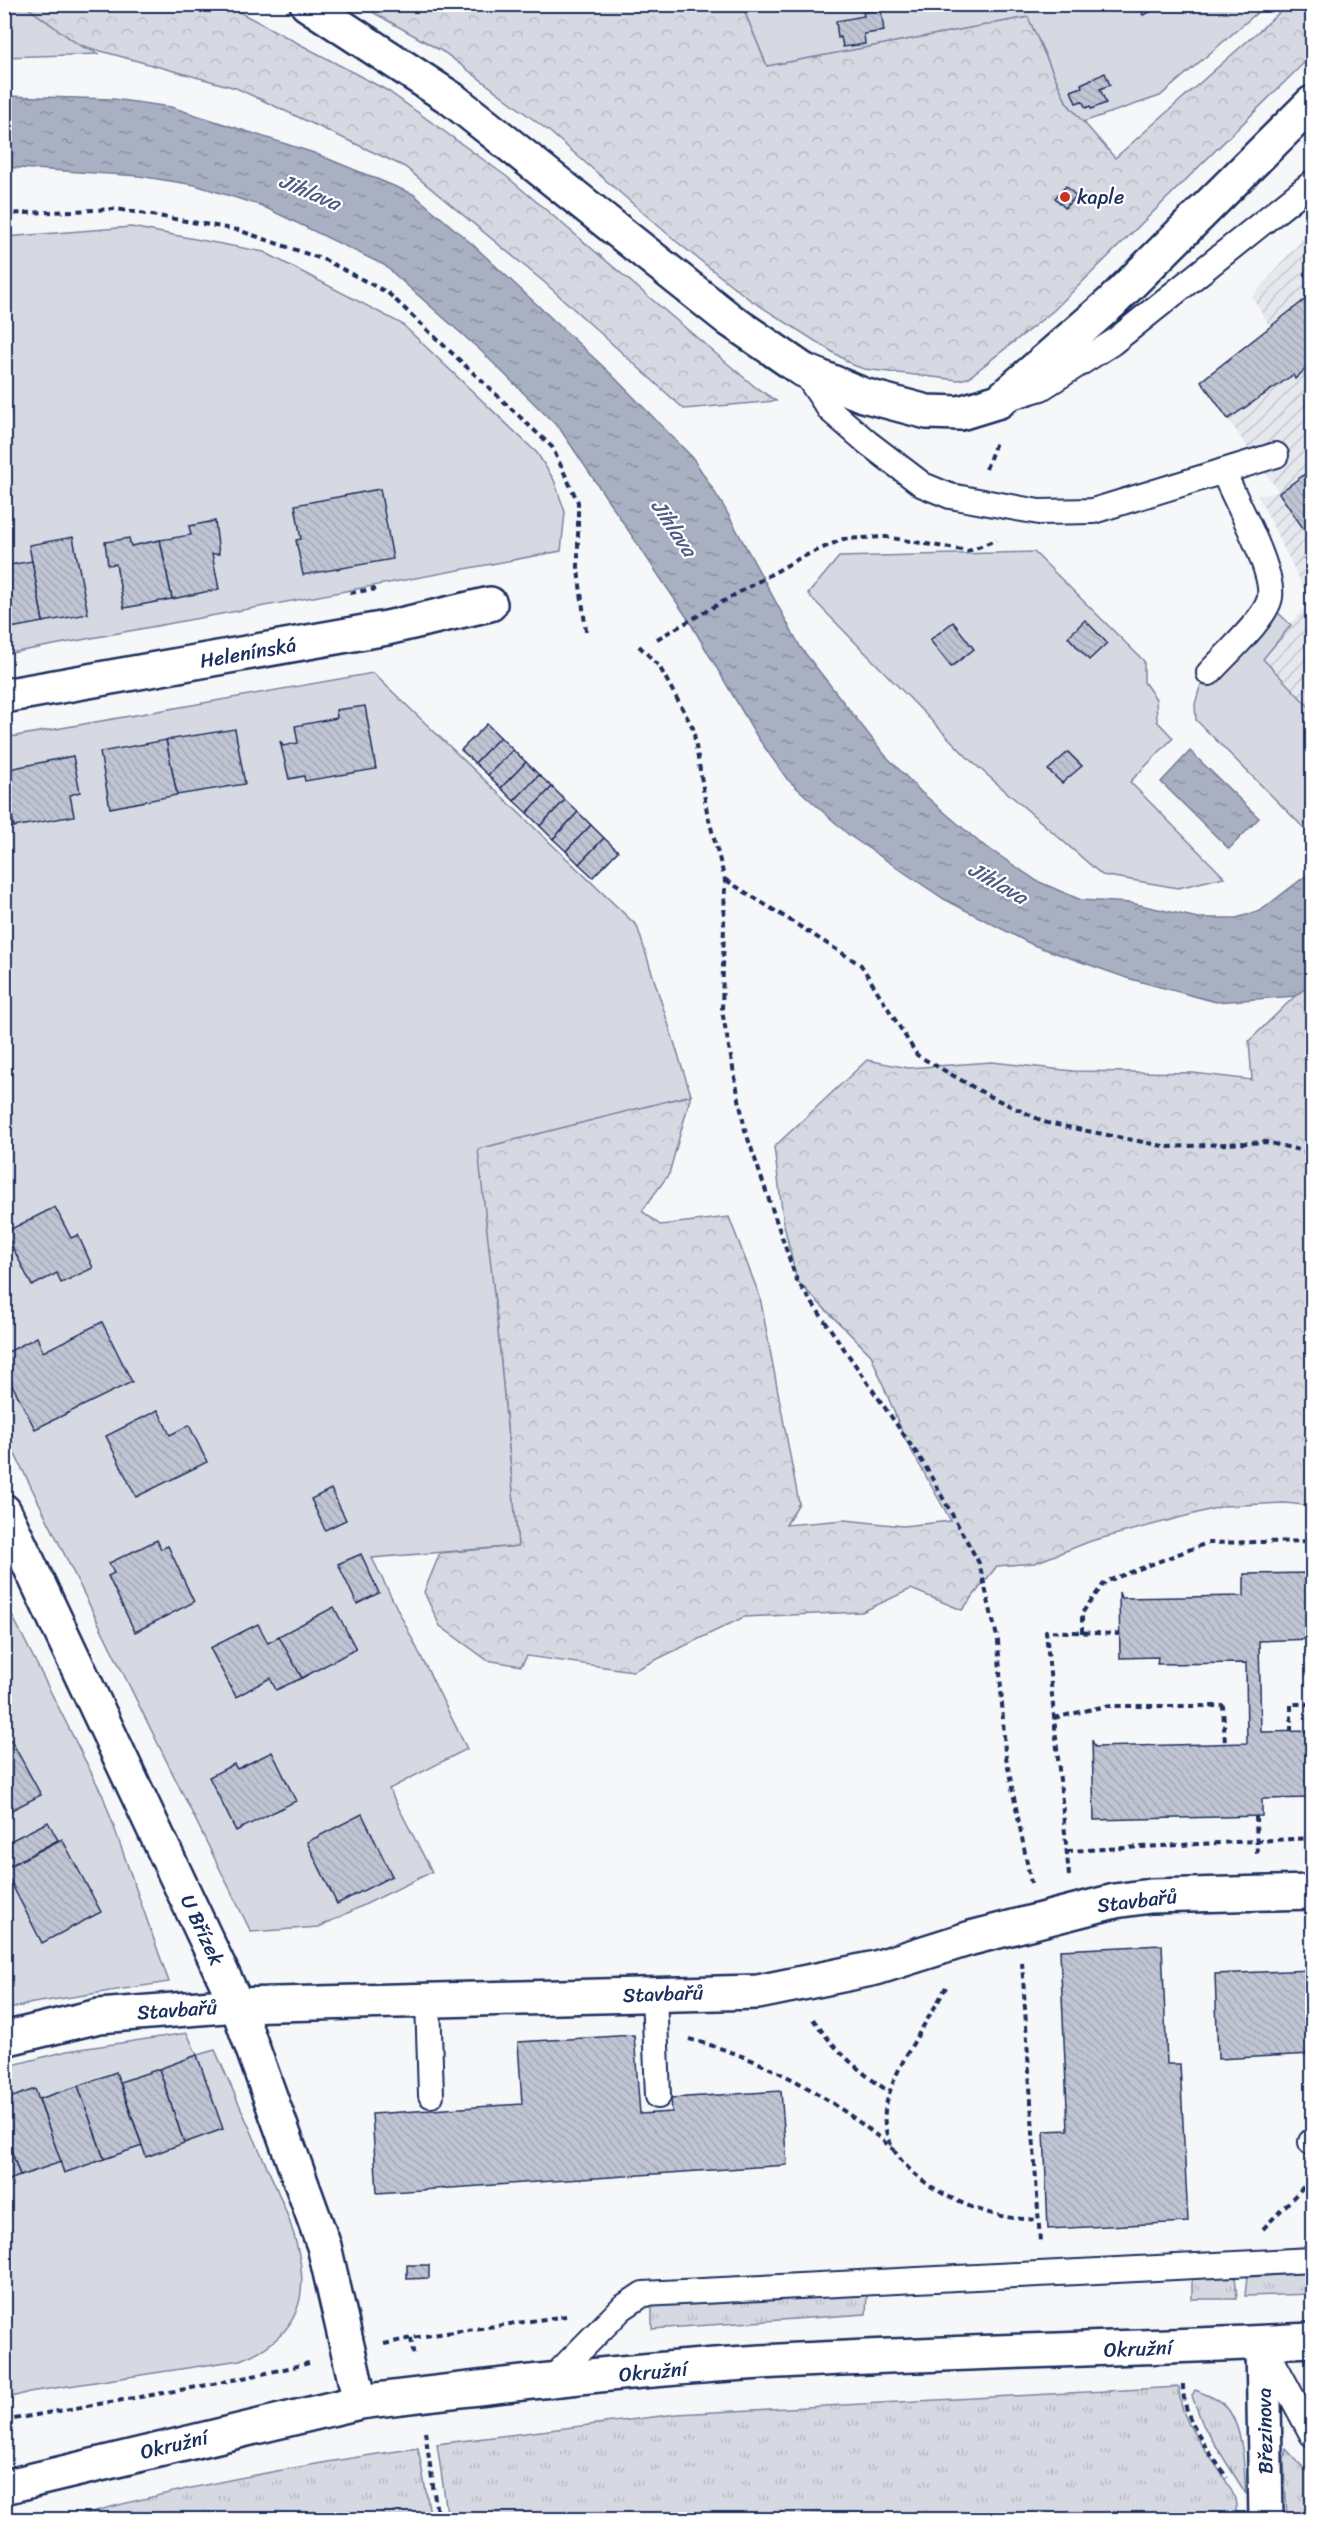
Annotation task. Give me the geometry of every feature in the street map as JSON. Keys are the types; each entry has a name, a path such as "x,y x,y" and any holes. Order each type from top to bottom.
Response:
{"street":[{"path":"307,4 452,99 730,320 803,370 863,395 927,412 960,413 999,401 1112,303 1312,103"},
{"name":"Helenínská","path":"4,696 387,628 490,604"},
{"name":"U Břízek","path":"4,1511 237,2005 324,2246 360,2402"},
{"name":"Stavbařů","path":"4,2039 99,2016 237,2005 758,1992 876,1968 970,1938 1115,1901 1150,1896 1312,1892"},
{"name":"Okružní","path":"4,2487 360,2402 550,2381 760,2362 1184,2348 1312,2340"},
{"name":"Březinova","path":"1263,2343 1266,2520"}],"lane":[{"path":"999,401 1041,388 1112,343 1312,183"},
{"path":"803,370 830,410 923,485 950,496 1039,512 1093,511 1276,455"},
{"path":"1209,673 1260,617 1270,598 1267,570 1223,471"},
{"path":"654,1994 658,2096"},
{"path":"428,2000 431,2095"},
{"path":"550,2381 622,2308 643,2294 1312,2260"},
{"path":"1263,2343 1312,2434"}],"path":[{"path":"4,214 117,209 238,230 325,260 388,293 552,447 578,502 578,570 586,631"},
{"path":"970,498 990,463 999,431 999,401"},
{"path":"657,639 798,559 843,539 886,537 968,551 1016,532 1039,512"},
{"path":"639,646 659,666 693,728 707,812 725,880 722,1011 745,1130 796,1281 924,1464 979,1563 998,1641 1005,1752 1028,1923 1041,2247"},
{"path":"725,880 861,965 917,1055 989,1096 1047,1123 1168,1148 1266,1142 1312,1154"},
{"path":"1082,1633 1082,1613 1105,1582 1207,1543 1312,1540"},
{"path":"1069,1876 1046,1632 1119,1634"},
{"path":"1291,1732 1291,1704 1312,1704"},
{"path":"1054,1718 1106,1706 1223,1706 1225,1744"},
{"path":"1257,1816 1257,1861"},
{"path":"1067,1851 1312,1838"},
{"path":"970,1938 890,2092 885,2112 887,2132 894,2151 902,2163 918,2178 940,2192 1007,2217 1039,2220"},
{"path":"789,1987 821,2031 871,2080 890,2092"},
{"path":"655,2030 719,2047 769,2066 823,2096 863,2123 894,2151"},
{"path":"1258,2233 1312,2178"},
{"path":"1184,2348 1183,2397 1190,2421 1232,2485"}],"shaded area":[{"path":"1312,227 1312,710 1262,659 1310,601 1258,496 1279,492 1201,381 1270,327 1252,297"}],"green space":[{"path":"4,5 24,5 79,45 99,54 5,57"},
{"path":"24,5 226,5 388,91 506,176 754,386 776,401 684,409 544,282 405,167 236,88 79,45"},
{"path":"360,5 742,5 767,66 1028,17 1067,103 1115,158 1288,5 1312,5 1312,55 1053,311 968,378 958,380 864,369 853,365 749,299 677,242 550,132 445,53"},
{"path":"742,5 1266,5 1160,96 1083,122 1067,103 1028,17 767,66"},
{"path":"131,227 264,252 402,324 537,453 554,480 565,512 561,551 5,654 5,237"},
{"path":"1034,552 1144,661 1144,682 1156,699 1157,721 1173,738 1130,782 1224,877 1178,888 1102,875 970,760 808,594 839,557"},
{"path":"1272,607 1291,625 1263,659 1312,710 1312,829 1309,833 1196,720 1195,704 1200,687"},
{"path":"373,673 637,926 691,1095 478,1149 518,1546 372,1558 467,1749 389,1789 432,1872 319,1927 251,1932 5,1434 5,738"},
{"path":"1312,983 1312,1506 1285,1503 1224,1506 1091,1541 1035,1563 997,1566 962,1610 911,1589 862,1612 744,1617 633,1671 527,1656 521,1666 487,1660 440,1626 424,1592 440,1553 518,1546 497,1321 477,1149 691,1095 669,1174 642,1211 660,1225 729,1217 760,1297 799,1503 786,1525 845,1520 903,1526 951,1521 905,1439 871,1355 797,1281 784,1225 774,1147 867,1060 908,1068 992,1062 1073,1071 1193,1073 1252,1080 1249,1041 1295,996"},
{"path":"4,1599 103,1796 169,1982 33,2003 5,2010"},
{"path":"187,2033 197,2055 215,2050 287,2215 296,2244 301,2272 300,2298 291,2323 271,2343 240,2360 29,2392 5,2399 5,2067 67,2051"},
{"path":"1312,2273 1312,2294 1245,2296 1247,2277"},
{"path":"1235,2275 1237,2299 1192,2299 1192,2278"},
{"path":"867,2293 866,2314 652,2329 652,2306"},
{"path":"1179,2387 1185,2417 1192,2431 1234,2496 1236,2519 448,2519 437,2444 677,2414"},
{"path":"1195,2390 1223,2404 1235,2421 1242,2452 1246,2494 1203,2425 1192,2396"},
{"path":"418,2448 431,2519 67,2519 154,2496 241,2478"},
{"path":"1286,2449 1312,2477 1312,2519 1287,2519 1284,2460"}],"water":[{"name":"Jihlava","path":"5,96 113,99 171,107 314,153 413,194 471,243 610,373 693,458 724,507 801,648 884,754 921,792 979,842 1037,881 1081,900 1131,903 1198,918 1236,918 1260,911 1312,871 1312,983 1295,996 1216,1002 1127,978 1033,945 944,899 850,836 787,779 758,738 688,619 560,429 481,351 384,265 262,206 195,185 139,176 5,167"},
{"path":"1190,751 1259,818 1229,849 1161,782"}],"building":[{"path":"1139,4 1167,4 1167,5 1143,15"},
{"path":"881,10 884,31 864,34 865,44 843,47 841,37 838,38 836,21 864,16 863,12"},
{"path":"1105,73 1110,85 1100,89 1106,103 1091,109 1090,106 1086,108 1082,101 1076,103 1071,91"},
{"name":"kaple","path":"1066,186 1076,196 1065,208 1055,198"},
{"path":"1312,294 1312,363 1295,379 1293,375 1228,419 1201,381"},
{"path":"1312,469 1312,541 1279,493"},
{"path":"380,489 393,559 303,575 296,540 301,539 295,505"},
{"path":"215,521 219,554 212,554 219,589 172,599 160,540 191,535 189,526"},
{"path":"73,537 88,614 43,622 29,545"},
{"path":"129,538 131,546 160,540 172,599 124,608 116,564 108,565 105,542"},
{"path":"32,561 43,622 5,629 4,566"},
{"path":"1085,620 1107,643 1089,660 1068,637"},
{"path":"953,622 974,649 951,667 930,640"},
{"path":"365,706 376,769 305,781 304,776 289,779 280,741 283,746 298,743 295,726 337,718 336,710"},
{"path":"487,724 500,737 475,763 461,750"},
{"path":"235,729 245,784 177,795 166,740"},
{"path":"500,737 513,750 488,775 475,763"},
{"path":"166,740 177,795 110,808 100,752"},
{"path":"513,750 526,762 501,788 488,775"},
{"path":"1068,752 1082,766 1062,783 1048,770"},
{"path":"73,756 80,792 70,795 74,816 14,827 4,770"},
{"path":"526,762 539,775 514,801 501,788"},
{"path":"539,775 552,787 527,813 514,801"},
{"path":"4,781 14,827 4,829"},
{"path":"552,787 565,800 540,826 527,813"},
{"path":"565,800 578,812 553,839 540,826"},
{"path":"578,812 591,825 566,851 553,839"},
{"path":"591,825 604,838 579,864 566,851"},
{"path":"604,838 618,851 593,877 579,864"},
{"path":"55,1207 71,1238 78,1235 93,1268 61,1283 57,1273 32,1286 5,1232"},
{"path":"102,1322 132,1382 35,1429 4,1369 4,1354 37,1337 43,1352"},
{"path":"158,1410 170,1435 189,1425 207,1462 136,1497 106,1436"},
{"path":"331,1489 346,1520 325,1530 311,1499"},
{"path":"157,1540 161,1549 168,1546 194,1602 135,1632 108,1576 114,1573 109,1563"},
{"path":"361,1554 379,1593 357,1604 338,1564"},
{"path":"1312,1573 1312,1639 1259,1641 1261,1732 1312,1731 1312,1798 1262,1799 1262,1816 1094,1820 1092,1740 1095,1747 1247,1743 1246,1663 1157,1664 1158,1657 1120,1658 1119,1592 1121,1598 1244,1596 1244,1574"},
{"path":"334,1607 356,1649 302,1678 277,1637"},
{"path":"258,1624 268,1643 279,1637 302,1678 276,1690 270,1678 236,1697 210,1648"},
{"path":"11,1740 41,1795 4,1814 4,1743"},
{"path":"272,1752 296,1801 236,1831 209,1777 234,1764 237,1769"},
{"path":"362,1814 392,1876 337,1904 307,1842"},
{"path":"48,1822 58,1840 4,1869 4,1844"},
{"path":"62,1839 101,1912 42,1943 4,1869"},
{"path":"1162,1945 1167,2064 1180,2064 1188,2222 1048,2229 1044,2131 1068,2130 1060,1950"},
{"path":"1312,1970 1312,2054 1218,2059 1215,1974"},
{"path":"634,2035 640,2114 672,2112 671,2098 781,2091 787,2165 377,2193 372,2114 522,2104 518,2042"},
{"path":"197,2055 223,2129 184,2143 159,2069"},
{"path":"159,2069 184,2143 146,2157 120,2082"},
{"path":"116,2072 142,2146 104,2159 78,2086"},
{"path":"78,2086 104,2159 64,2173 39,2099"},
{"path":"35,2089 61,2162 20,2176 4,2129 4,2100"},
{"path":"4,2129 20,2176 4,2182"},
{"path":"407,2265 429,2265 429,2278 407,2279"}],"place":[{"name":"kaple","path":"1065,197"}]}
